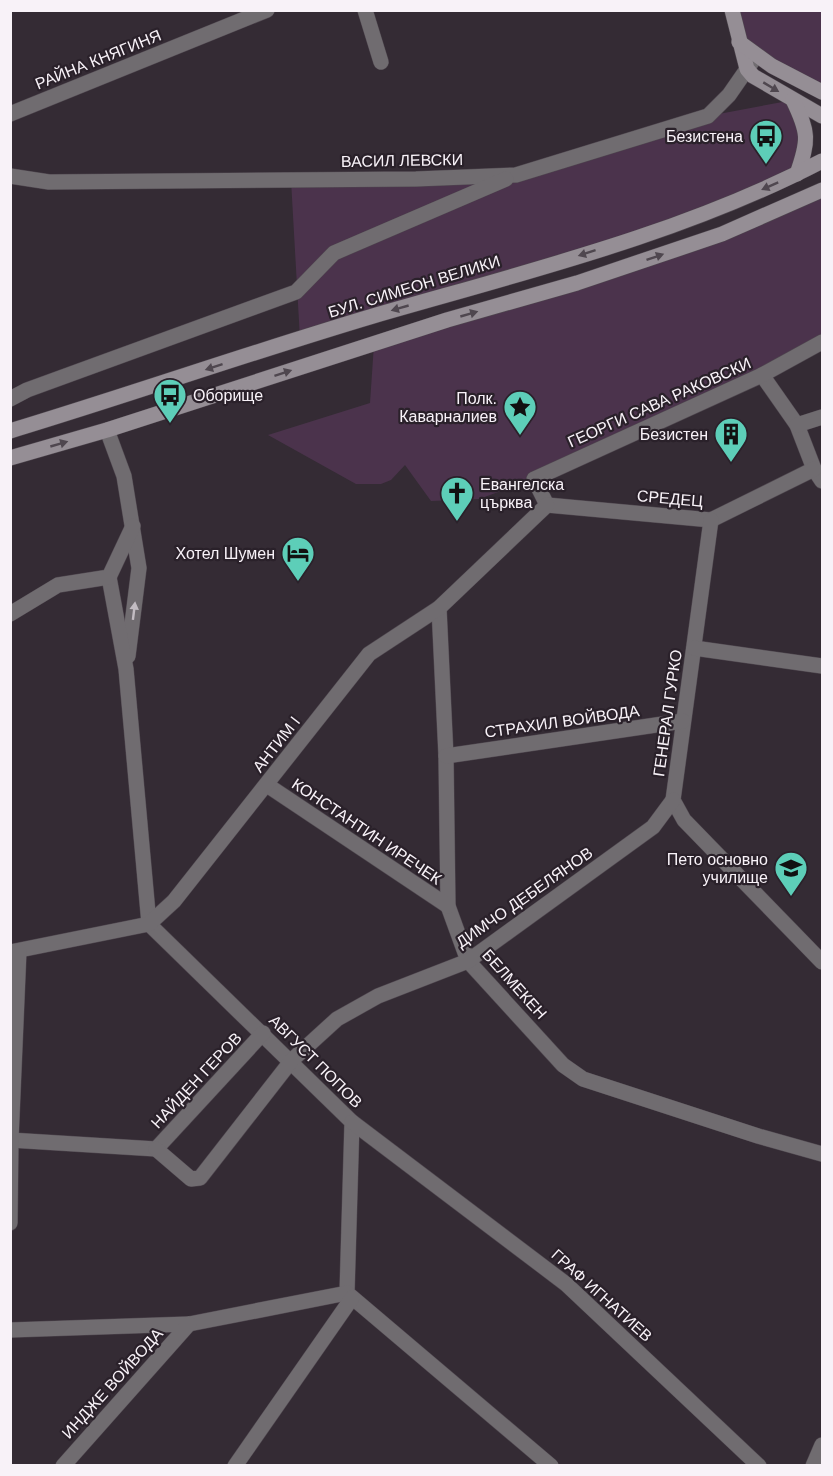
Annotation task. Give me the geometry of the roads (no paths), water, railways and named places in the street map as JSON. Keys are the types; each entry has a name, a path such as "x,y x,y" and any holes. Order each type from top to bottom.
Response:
{"main road":[{"path":"732,10 747,69 753,76 822,116"},
{"path":"739,42 757,55 822,92"},
{"path":"793,100 803,120 807,144 797,174"},
{"name":"БУЛ. СИМЕОН ВЕЛИКИ","path":"10,431 705,214 822,161"},
{"path":"10,458 107,430 447,320 577,284 722,234 822,189"}],"street":[{"name":"РАЙНА КНЯГИНЯ","path":"10,114 267,10"},
{"path":"365,10 381,62"},
{"name":"ВАСИЛ ЛЕВСКИ","path":"10,176 60,182 416,179 516,174 708,116 729,95 757,55"},
{"path":"10,399 27,390 296,292 334,253 516,174"},
{"name":"ГЕОРГИ САВА РАКОВСКИ","path":"547,505 534,479 762,375 822,342"},
{"path":"762,375 797,425 818,475"},
{"path":"797,425 822,417"},
{"path":"107,430 123,476 139,568 126,669"},
{"name":"СРЕДЕЦ","path":"547,505 711,519 818,475"},
{"name":"АНТИМ I","path":"149,924 174,901 369,654 439,608 547,505"},
{"name":"ГЕНЕРАЛ ГУРКО","path":"711,519 673,800 684,820 822,962"},
{"path":"10,1223 15,951 149,924 126,669 109,577 133,526"},
{"path":"10,614 58,585 109,577"},
{"name":"БЕЛМЕКЕН","path":"439,608 446,756 448,906 468,961 563,1065 583,1079 758,1136 822,1154"},
{"path":"694,648 822,666"},
{"name":"СТРАХИЛ ВОЙВОДА","path":"446,756 684,721"},
{"name":"КОНСТАНТИН ИРЕЧЕК","path":"267,785 448,906"},
{"name":"ДИМЧО ДЕБЕЛЯНОВ","path":"156,1149 191,1179 200,1178 292,1060 337,1019 378,996 468,961 652,826 673,800"},
{"name":"АВГУСТ ПОПОВ","path":"149,924 292,1060 352,1122 349,1295"},
{"name":"НАЙДЕН ГЕРОВ","path":"11,1140 156,1149 263,1033"},
{"name":"ГРАФ ИГНАТИЕВ","path":"352,1122 566,1284 759,1466"},
{"path":"10,1330 189,1324 349,1295"},
{"path":"235,1466 349,1295"},
{"path":"349,1295 551,1466"},
{"name":"ИНДЖЕ ВОЙВОДА","path":"63,1466 189,1324"},
{"path":"813,1466 822,1444"}],"place":[{"name":"Безистена","path":"766,165"},
{"name":"Оборище","path":"170,424"},
{"name":"Полк. Каварналиев","path":"520,436"},
{"name":"Безистен","path":"731,463"},
{"name":"Евангелска църква","path":"457,522"},
{"name":"Хотел Шумен","path":"298,582"},
{"name":"Пето основно училище","path":"791,897"}]}
